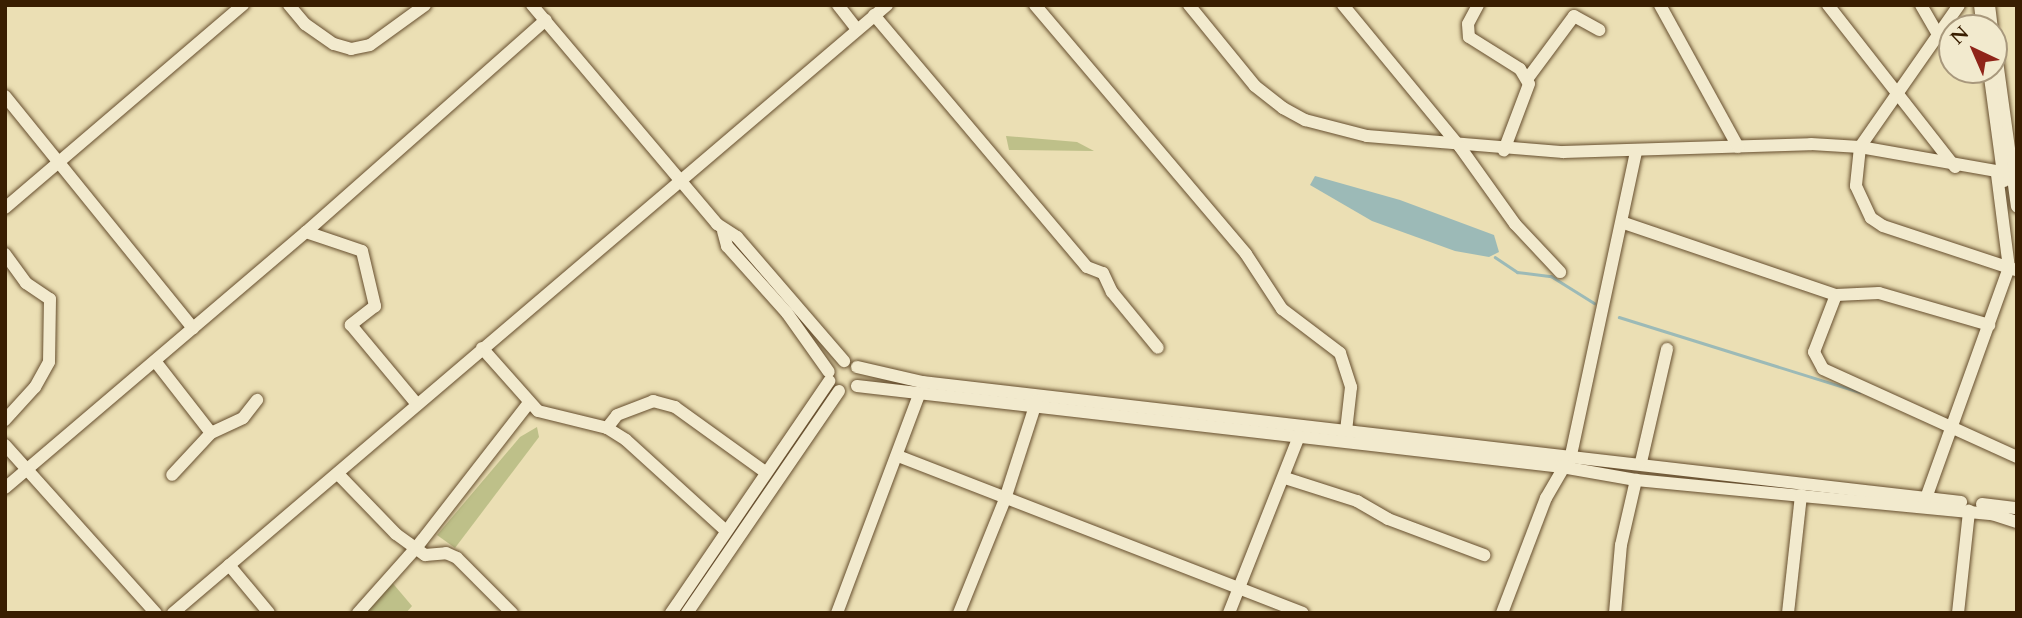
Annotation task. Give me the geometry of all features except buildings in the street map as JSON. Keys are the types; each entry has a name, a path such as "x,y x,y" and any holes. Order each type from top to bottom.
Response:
{"street":[{"path":"5,208 243,5"},
{"path":"289,5 305,24 334,44 351,49 370,45 425,5"},
{"path":"532,5 723,231 727,246 787,313 839,391"},
{"path":"838,5 857,29"},
{"path":"173,613 340,475 416,403 681,182 887,5"},
{"path":"1035,5 1246,254 1282,309 1340,354 1351,387 1346,431"},
{"path":"1189,5 1255,86 1305,120 1367,136 1504,150 1636,152 1738,147 1860,147 1955,167 2010,171"},
{"path":"1343,5 1460,147 1515,224 1560,272"},
{"path":"1478,5 1468,24 1469,37 1528,78"},
{"path":"1660,5 1738,147"},
{"path":"1828,5 1955,167"},
{"path":"1921,5 1937,33"},
{"path":"1959,5 1860,147 1856,186 1871,218 1883,226 2014,270"},
{"path":"874,15 1079,258 1103,273 1112,292 1158,348"},
{"path":"1504,150 1530,91 1528,78 1574,16 1599,30"},
{"path":"5,488 306,232 546,20"},
{"path":"1992,84 2017,206"},
{"path":"1926,498 1989,325 2014,270 2010,171 1999,84"},
{"path":"5,96 55,163 193,328"},
{"path":"1502,613 1562,467 1571,455 1624,223 1636,152"},
{"path":"1624,223 1836,295 1880,293 1989,325"},
{"path":"723,231 737,237 844,361 903,379 1299,436 1562,467 1636,480 1969,511 2017,522"},
{"path":"306,232 362,251 375,306 351,325 416,403"},
{"path":"5,254 26,283 50,299 49,362 35,387 5,420"},
{"path":"1836,295 1814,352 1823,369 2017,457"},
{"path":"482,348 529,403 551,416 607,428 626,440 725,530"},
{"path":"1641,462 1667,349"},
{"path":"155,361 211,433"},
{"path":"671,613 829,376 844,361"},
{"path":"857,367 857,386"},
{"path":"687,613 839,391 857,386 919,395 1037,400 1641,462 2017,508"},
{"path":"837,613 919,395"},
{"path":"172,475 211,433 243,418 257,400"},
{"path":"959,613 1005,499 1037,400"},
{"path":"607,428 625,411 653,401 675,407 765,472"},
{"path":"358,613 416,548 529,403"},
{"path":"1229,613 1285,478 1299,436"},
{"path":"5,445 156,613"},
{"path":"898,456 1303,613"},
{"path":"340,475 396,534 425,555 446,553 457,558 512,613"},
{"path":"1285,478 1357,501 1388,519 1483,555"},
{"path":"1615,613 1621,545 1636,480"},
{"path":"1788,613 1801,495"},
{"path":"1958,613 1969,511"},
{"path":"229,565 270,613"}],"green space":[{"path":"1006,136 1077,142 1094,151 1009,150"},
{"path":"537,427 539,437 455,548 437,535 520,437"},
{"path":"390,580 412,606 406,613 365,613"}],"water":[{"path":"1315,176 1400,200 1494,235 1499,252 1489,257 1455,251 1372,221 1310,185"}],"waterway":[{"path":"1495,257 1517,272 1551,276 1594,303"},
{"path":"1619,317 1860,392"}]}
